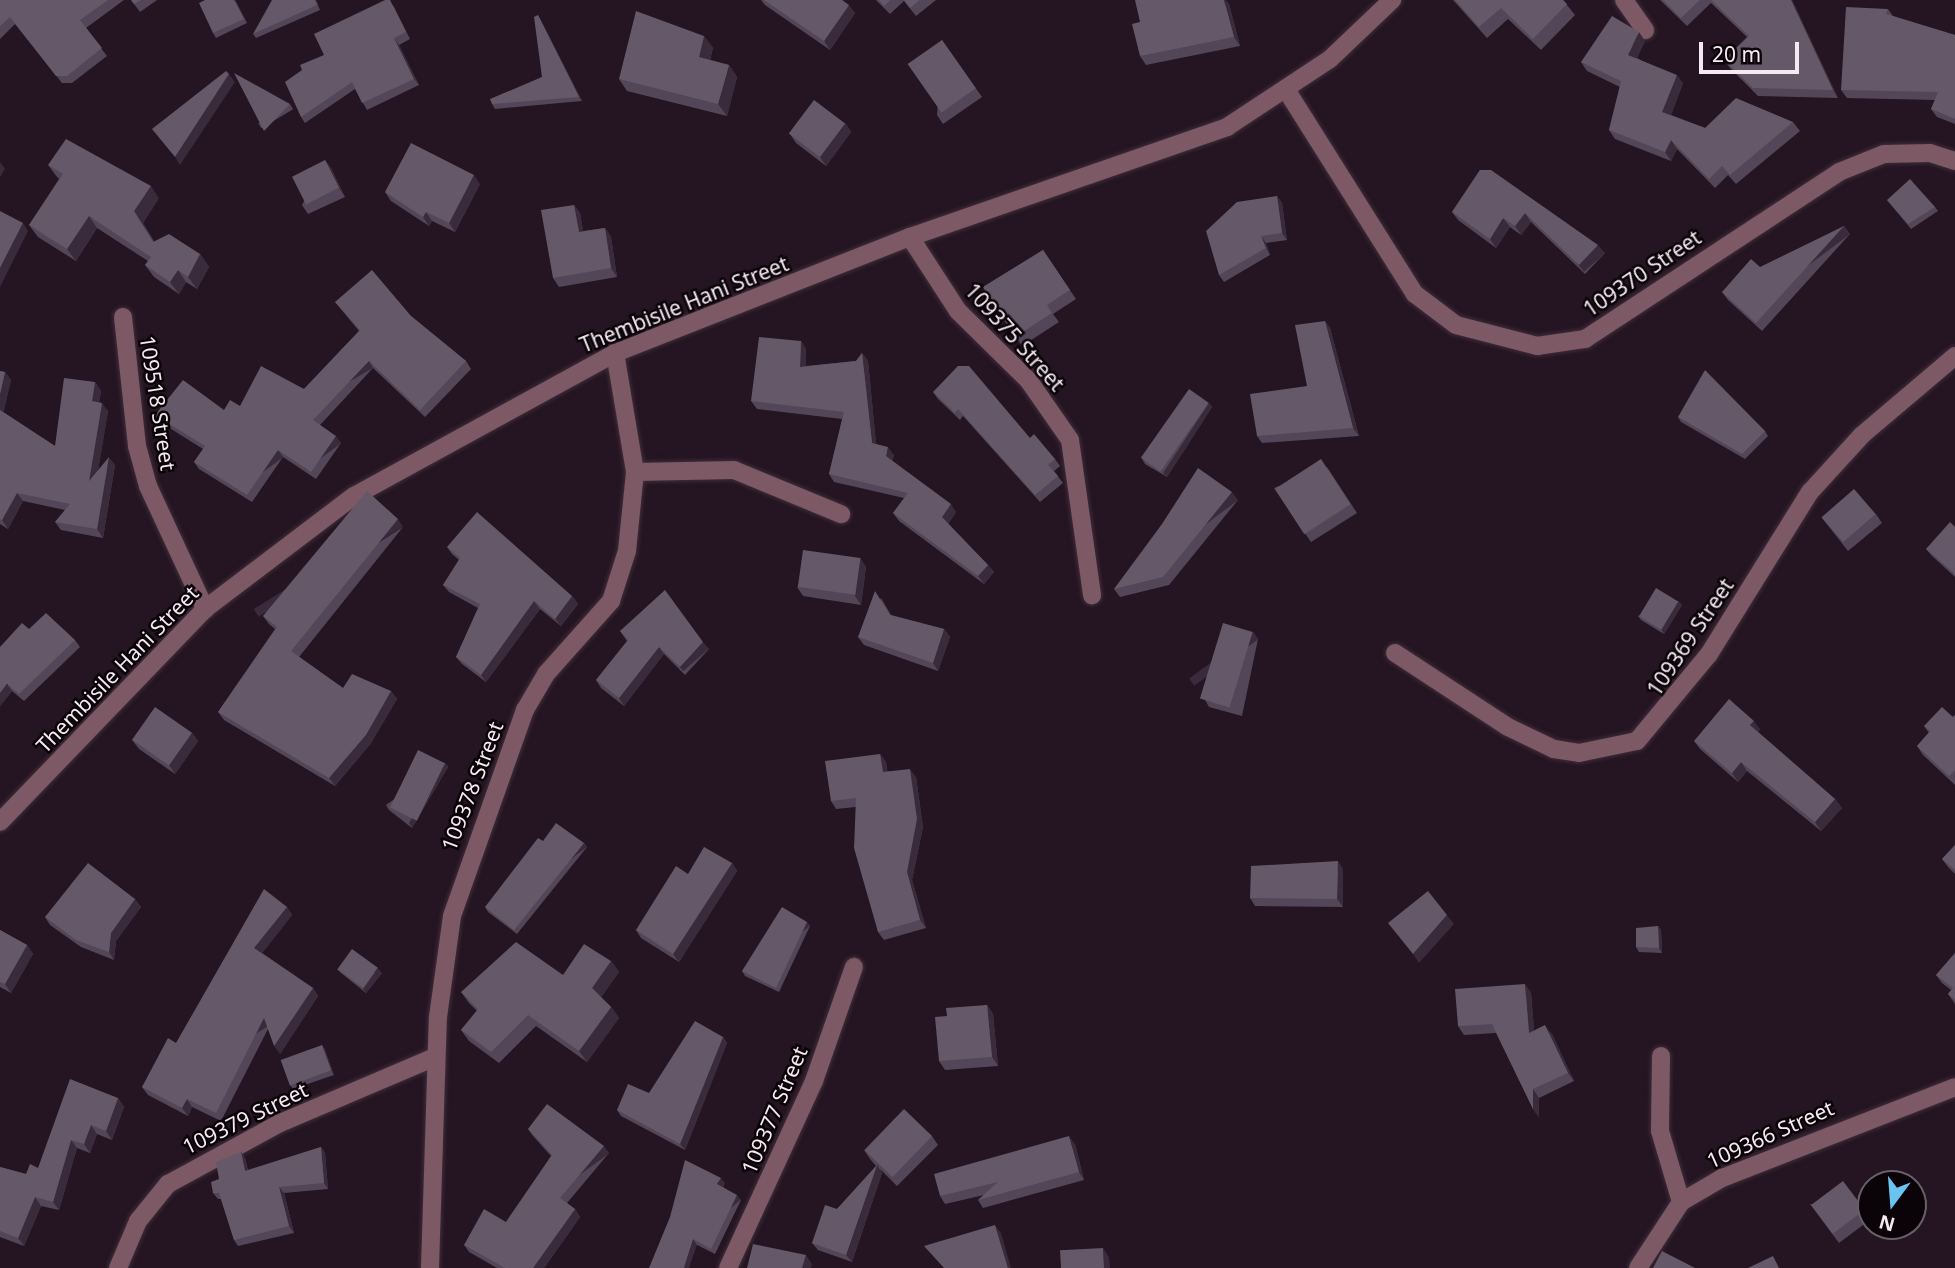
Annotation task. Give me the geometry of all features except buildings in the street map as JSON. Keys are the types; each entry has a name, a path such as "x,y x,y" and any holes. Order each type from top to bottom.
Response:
{"street":[{"name":"Thembisile Hani Street","path":"0,822 205,609 354,496 615,353 910,237 1227,127 1287,91 1392,0"},
{"path":"1624,0 1645,30"},
{"name":"109370 Street","path":"1287,91 1415,294 1456,326 1537,346 1585,339 1839,172 1884,154 1930,153 1955,162"},
{"name":"109375 Street","path":"910,237 958,311 1029,381 1070,440 1092,595"},
{"name":"109518 Street","path":"123,317 137,446 148,486 205,609"},
{"name":"109378 Street","path":"430,1268 435,1057 452,916 472,846 525,710 619,585 635,472 615,353"},
{"name":"109369 Street","path":"1395,653 1508,727 1554,749 1579,753 1637,741 1709,654 1810,492 1863,435 1955,356"},
{"path":"635,472 734,470 841,514"},
{"name":"109377 Street","path":"728,1268 814,1081 854,967"},
{"path":"1661,1056 1660,1131 1681,1202"},
{"name":"109379 Street","path":"118,1268 138,1221 168,1184 278,1124 435,1057"},
{"name":"109366 Street","path":"1637,1268 1681,1202 1798,1144 1955,1087"}]}
